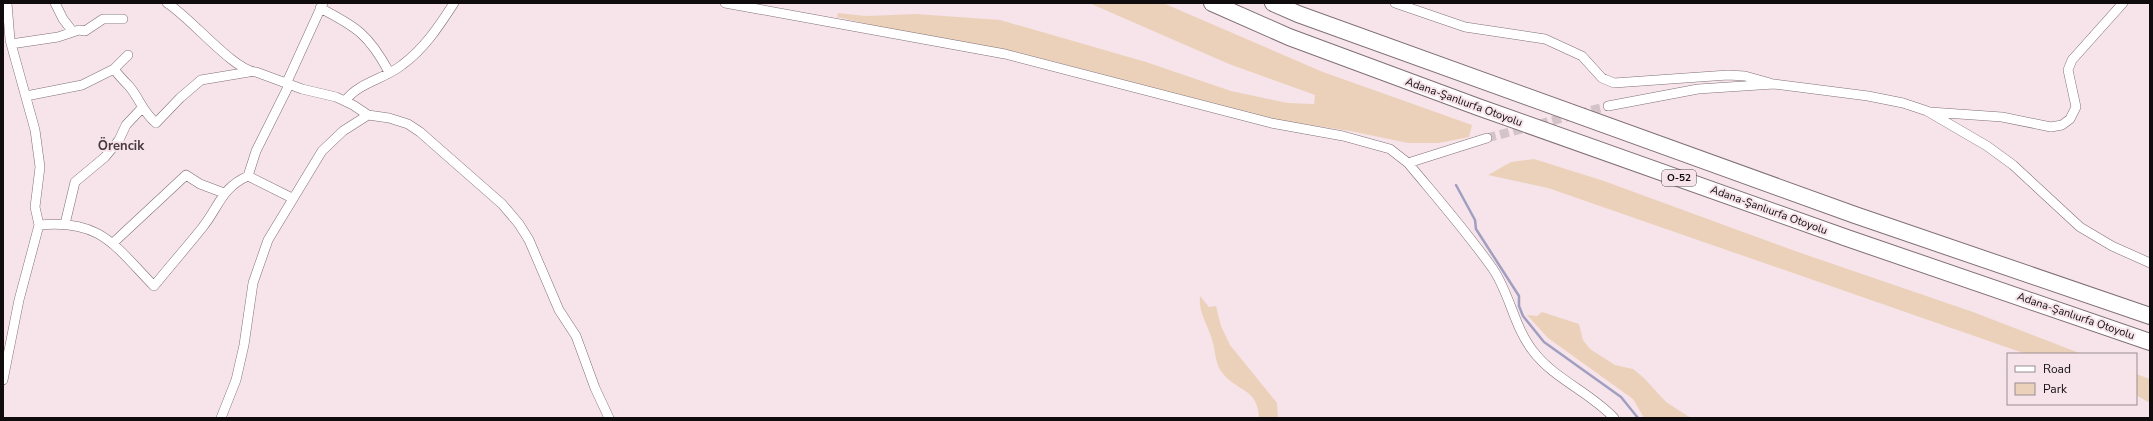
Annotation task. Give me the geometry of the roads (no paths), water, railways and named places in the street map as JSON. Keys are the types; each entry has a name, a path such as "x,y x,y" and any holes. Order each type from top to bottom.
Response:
{"highway":[{"name":"Adana-Şanlıurfa Otoyolu","path":"1212,3 1289,37 1478,107 1847,238 2150,342"},
{"name":"O-52","path":"1273,3 1298,14 1486,84 1855,215 2150,316"}],"street":[{"path":"3,380 19,300 39,225 35,207 39,178 39,155 35,130 12,44 7,3"},
{"path":"55,3 61,15 73,32"},
{"path":"167,3 249,72"},
{"path":"345,101 351,93 402,66 435,32 454,3"},
{"path":"725,3 1005,54 1255,120 1343,136 1390,149 1408,163 1494,270 1522,335 1533,351 1546,365 1591,397 1614,418"},
{"path":"1395,3 1466,27 1545,39 1582,56 1602,78 1614,83 1728,75 1755,78 1774,84 1868,96 1903,103 1926,111 2000,155 2026,177 2059,209 2084,229 2112,246 2150,263"},
{"path":"1926,111 2002,117 2051,127 2066,123 2073,115 2076,107 2068,70 2072,60 2123,3"},
{"path":"39,225 65,224 95,230 113,243 154,286 207,222 224,193 234,184 248,176 256,152 288,85 321,6 353,25 378,52 389,72"},
{"path":"12,44 85,31 103,19 123,20"},
{"path":"26,96 82,85 114,69 128,55"},
{"path":"114,69 121,80 129,87 146,114 156,123 180,98 201,80 256,72 288,85 345,101 368,115 396,119 414,128 511,214 529,240 559,310 576,336 595,388 609,418"},
{"path":"1608,106 1698,89 1774,84"},
{"path":"65,224 75,182 105,157 119,140 126,125 142,108"},
{"path":"221,418 236,380 257,267 268,240 292,198 329,144 351,125 368,115"},
{"path":"1408,163 1487,138"},
{"path":"113,243 186,175 200,184 224,193"},
{"path":"248,176 292,198"}],"waterway":[{"path":"1456,185 1475,220 1476,229 1519,296 1519,306 1523,316 1544,342 1621,397 1638,418"}],"tunnel":[{"path":"1487,138 1608,106"}],"district":[{"name":"Örencik","path":"121,146"}]}
